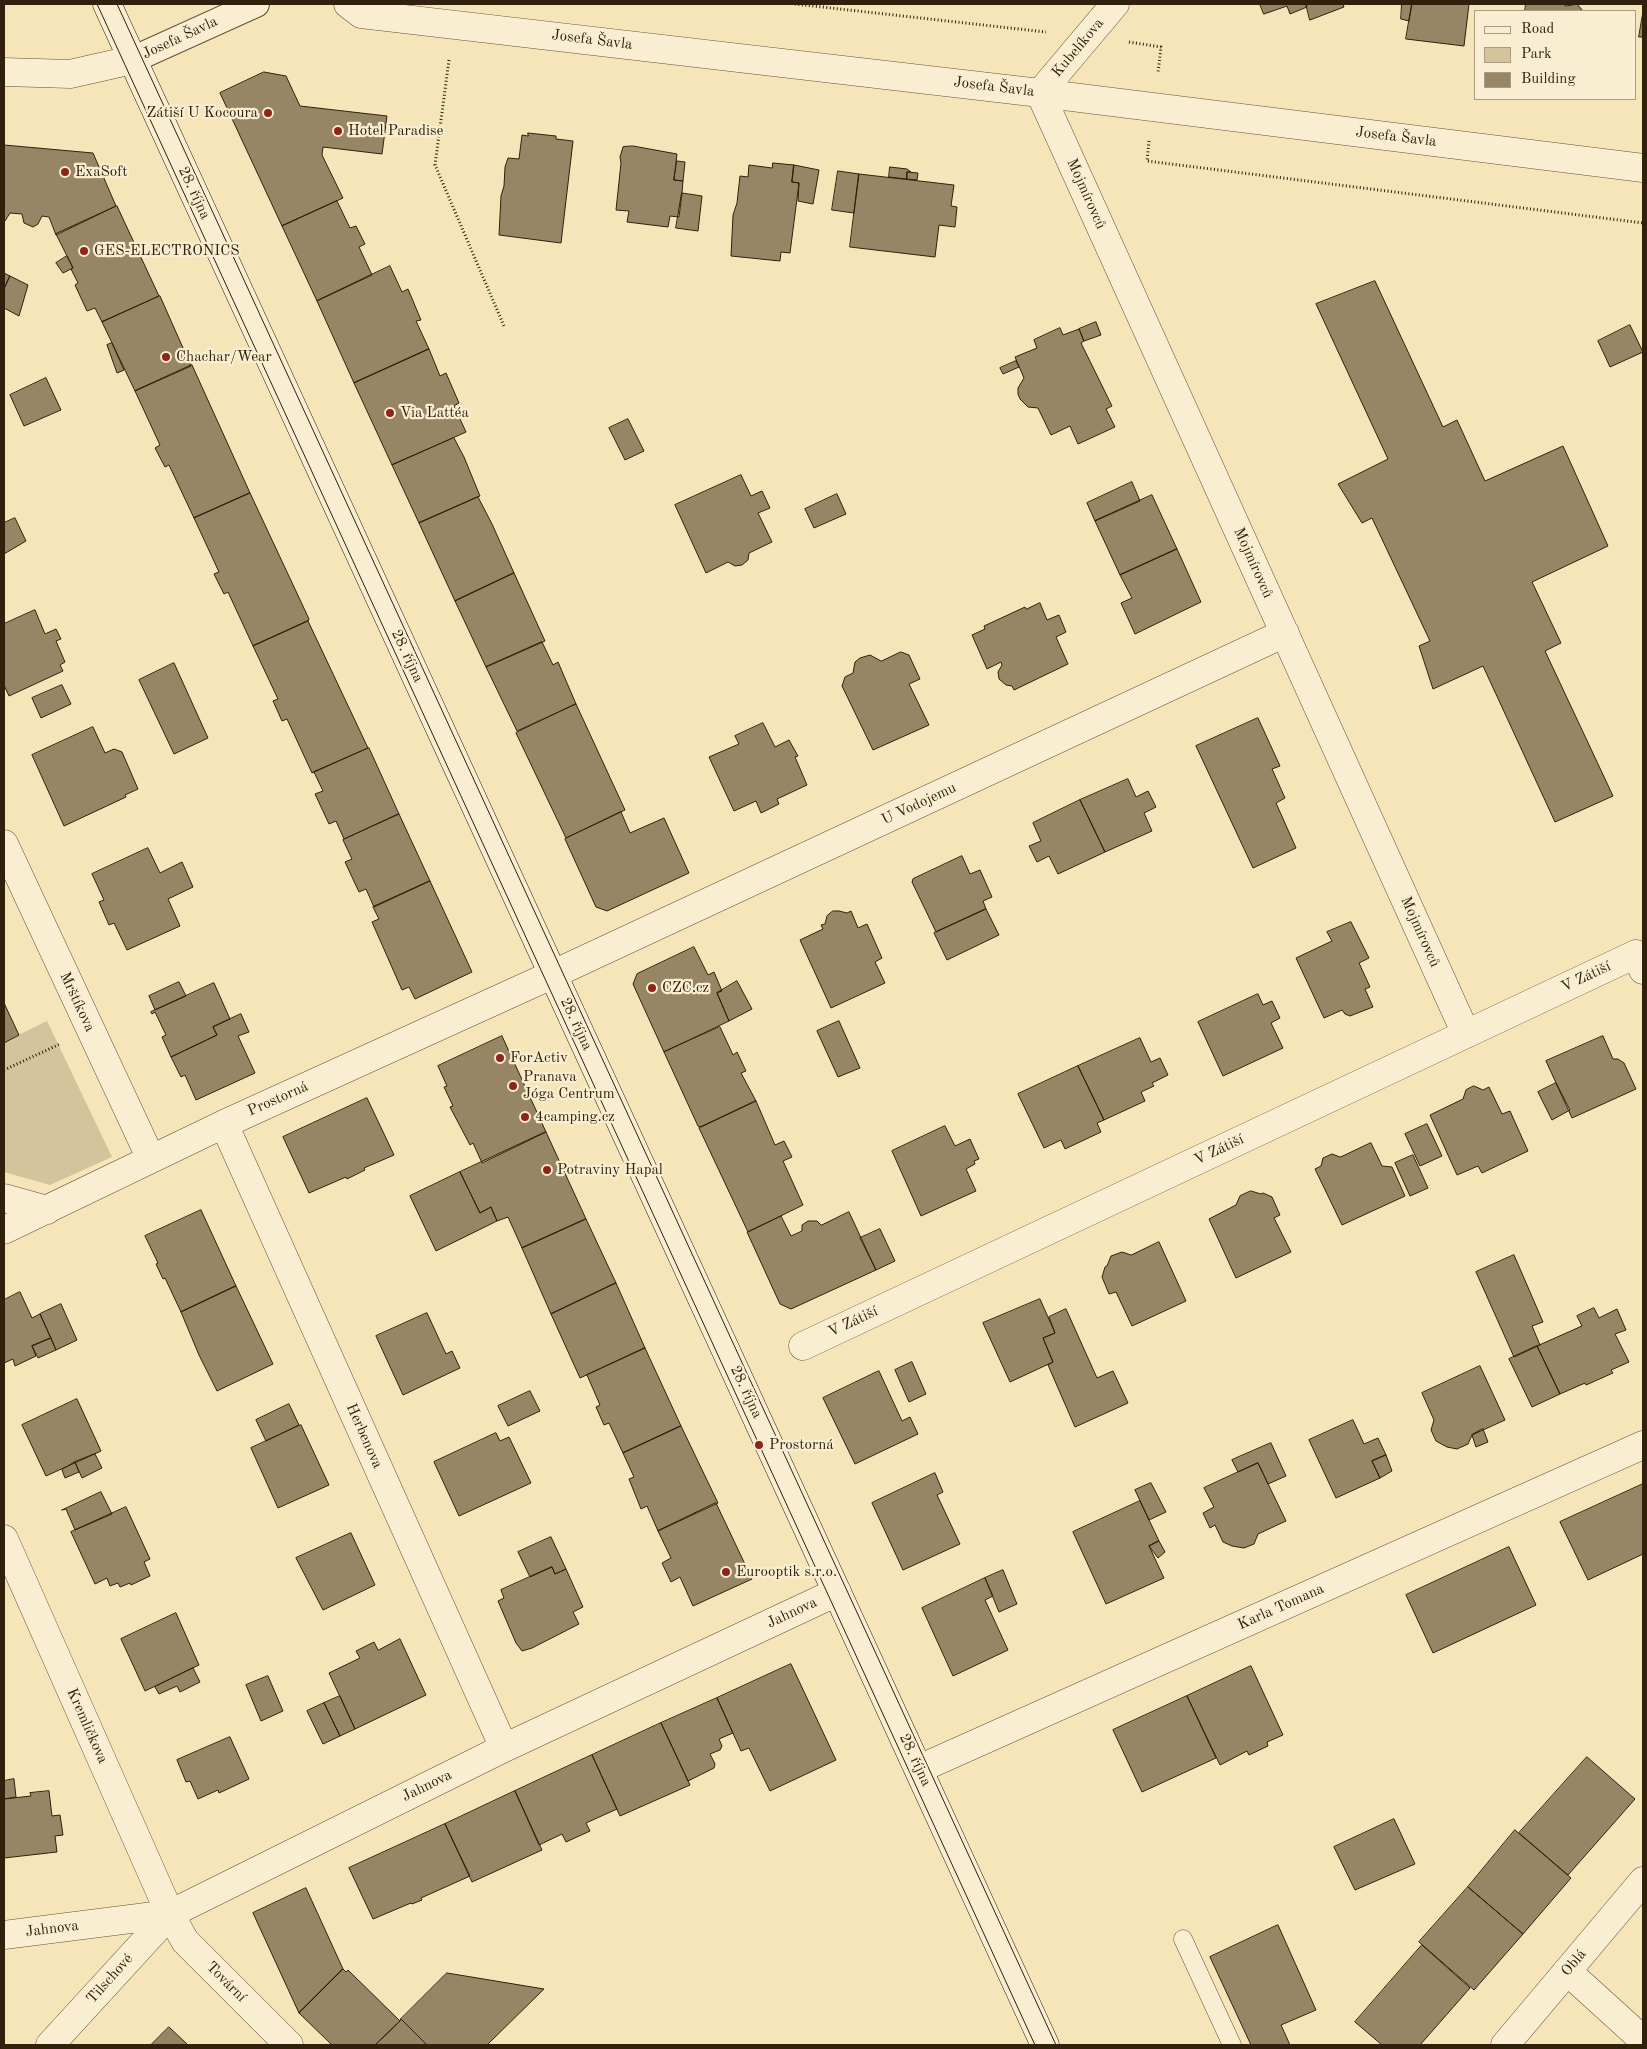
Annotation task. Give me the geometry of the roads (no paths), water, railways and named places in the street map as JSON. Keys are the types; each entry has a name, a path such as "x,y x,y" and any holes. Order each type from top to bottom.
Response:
{"street":[{"name":"28. října","path":"107,4 1045,2045"},
{"name":"Josefa Šavla","path":"132,60 256,4"},
{"name":"Josefa Šavla","path":"348,4 361,14 1040,93 1643,168"},
{"name":"Kubelíkova","path":"1040,93 1115,4"},
{"path":"4,72 70,74 132,60"},
{"name":"Mojmírovců","path":"1040,93 1466,1034"},
{"name":"U Vodojemu","path":"553,974 1284,633"},
{"name":"Mrštíkova","path":"4,844 151,1159"},
{"name":"V Zátiší","path":"803,1346 1466,1034 1640,962"},
{"name":"Prostorná","path":"4,1230 224,1124 553,974"},
{"name":"Herbenova","path":"224,1124 504,1748"},
{"path":"4,1198 47,1210"},
{"name":"Karla Tomana","path":"919,1769 1643,1445"},
{"name":"Kremličkova","path":"4,1539 170,1914"},
{"name":"Jahnova","path":"4,1935 170,1914 504,1748 837,1592"},
{"name":"Oblá","path":"1505,2045 1643,1881"},
{"name":"Tilschové","path":"50,2045 170,1914"},
{"name":"Tovární","path":"170,1914 185,1941 289,2045"},
{"path":"1567,1971 1643,2040"}],"lane":[{"path":"1183,1939 1232,2045"}],"tram line":[{"path":"97,4 1035,2045"},
{"path":"117,4 1056,2045"}],"place":[{"name":"Zátiší U Kocoura","path":"268,113"},
{"name":"Hotel Paradise","path":"338,131"},
{"name":"ExaSoft","path":"65,172"},
{"name":"GES-ELECTRONICS","path":"84,251"},
{"name":"Chachar/Wear","path":"166,357"},
{"name":"Via Lattéa","path":"390,413"},
{"name":"CZC.cz","path":"652,988"},
{"name":"ForActiv","path":"500,1058"},
{"name":"Pranava Jóga Centrum","path":"513,1086"},
{"name":"4camping.cz","path":"525,1117"},
{"name":"Potraviny Hapal","path":"547,1170"},
{"name":"Prostorná","path":"759,1445"},
{"name":"Eurooptik s.r.o.","path":"726,1572"}]}
